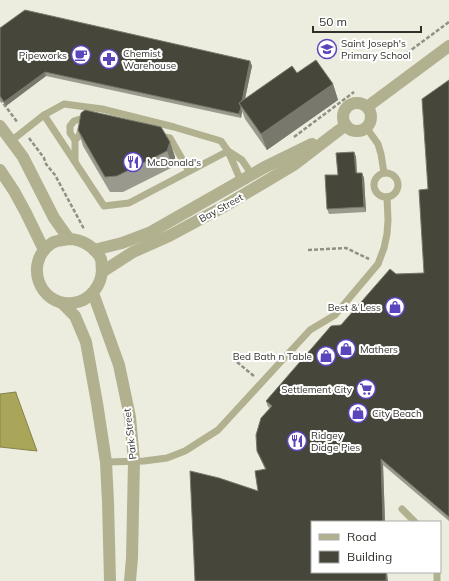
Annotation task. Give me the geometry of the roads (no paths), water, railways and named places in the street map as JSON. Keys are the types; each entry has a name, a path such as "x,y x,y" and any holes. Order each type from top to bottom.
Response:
{"street":[{"path":"367,107 449,46"},
{"path":"360,103 367,107 371,114 371,119 366,127 361,130 356,130 350,129 346,125 344,115 349,106 360,103"},
{"name":"Bay Street","path":"102,272 117,261 223,207 295,164 346,125"},
{"path":"0,126 23,157 54,218 69,239"},
{"name":"Bay Street","path":"94,250 122,243 151,232 265,167 334,134"},
{"path":"0,170 26,213 44,250"},
{"path":"62,303 74,303 84,300 93,293 99,283 102,272 101,260 94,250 86,243 75,239 53,242 44,250 38,260 36,271 38,282 44,292 52,299 62,303 70,309 75,316 86,342 106,462 110,581"},
{"name":"Park Street","path":"93,293 119,365 130,417 134,460 132,558 130,581"}],"lane":[{"path":"11,141 44,115 64,104 102,109 174,126 221,141 228,151 240,181"},
{"path":"44,115 104,206 129,203 228,151"},
{"path":"75,140 79,136 82,126 93,121 80,118 74,120 70,126 70,133 75,140 75,161"},
{"path":"366,127 378,144 384,173"},
{"path":"155,135 170,138 189,171"},
{"path":"228,151 242,160 252,175"},
{"path":"384,173 388,173 396,177 398,181 397,190 391,196 387,197 381,197 377,194 373,184 375,179 384,173"},
{"path":"106,462 134,460 144,461 168,458 185,451 218,430 310,330 335,315 378,264 387,234 387,197"},
{"path":"402,509 414,521"}],"place":[{"name":"Saint Joseph's Primary School","path":"327,49"},
{"name":"Pipeworks","path":"81,55"},
{"name":"Chemist Warehouse","path":"109,59"},
{"name":"McDonald's","path":"133,162"},
{"name":"Best & Less","path":"395,307"},
{"name":"Mathers","path":"346,349"},
{"name":"Bed Bath n Table","path":"326,356"},
{"name":"Settlement City","path":"366,389"},
{"name":"City Beach","path":"358,413"},
{"name":"Ridgey Didge Pies","path":"297,441"}]}
